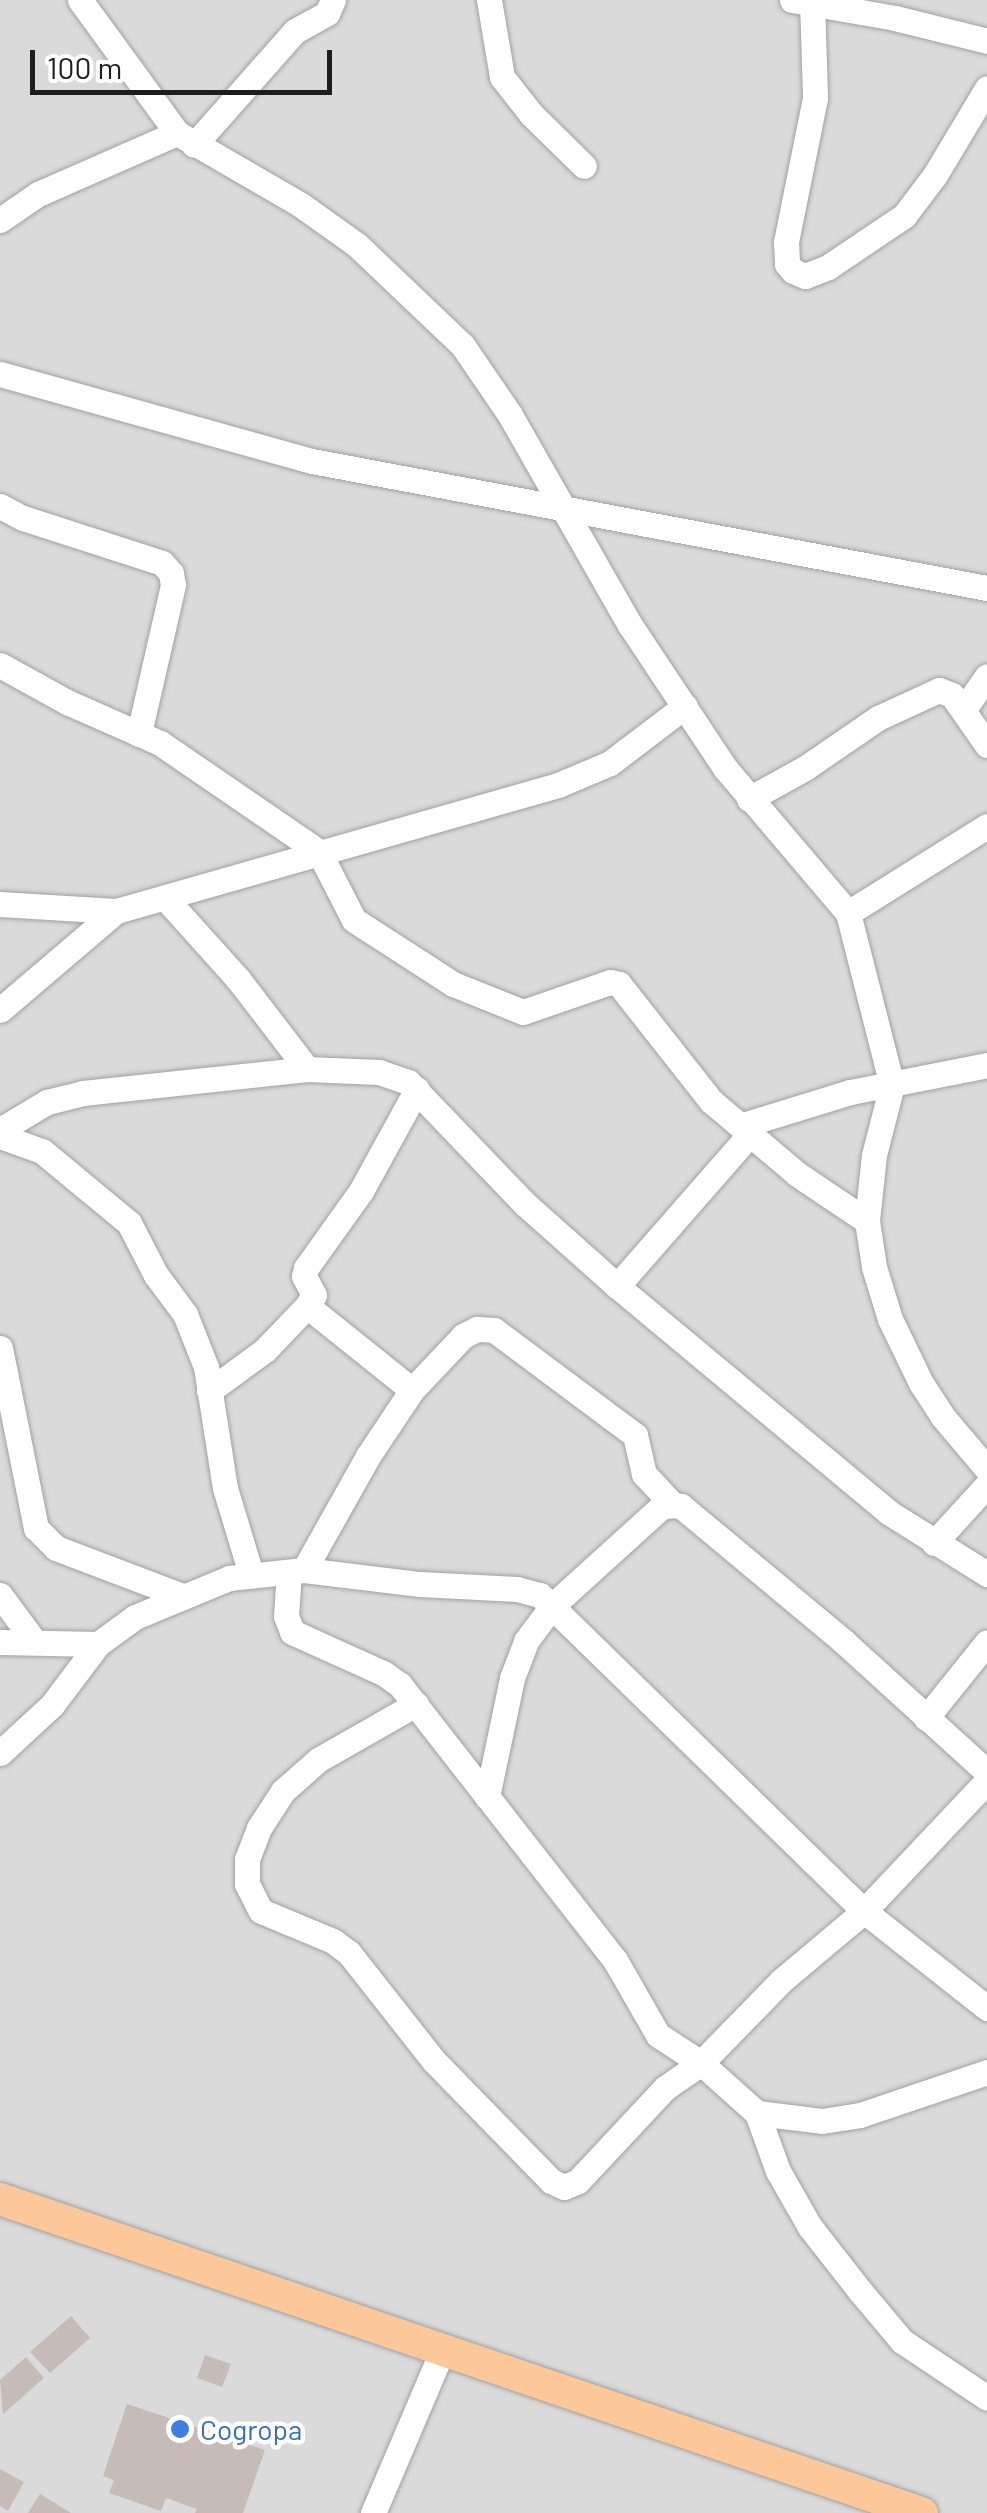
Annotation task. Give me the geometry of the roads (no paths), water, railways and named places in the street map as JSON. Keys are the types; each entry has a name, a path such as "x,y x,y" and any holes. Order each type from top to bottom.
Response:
{"main road":[{"path":"0,2198 922,2513"}],"street":[{"path":"80,0 185,139 301,205 356,245 426,306 463,346 564,508 622,611 685,706 749,799 810,864 848,913 890,1064 892,1085 874,1155 867,1221 890,1319 943,1418 987,1468"},
{"path":"0,220 38,194 185,139 295,30 326,12 334,0"},
{"path":"489,0 502,77 531,114 584,166"},
{"path":"987,40 805,1 816,51 815,98 786,242 787,264 792,271 805,276 828,267 904,216 935,176 987,88"},
{"path":"0,374 312,461 987,588"},
{"path":"0,506 24,518 162,563 171,574 173,585 140,734"},
{"path":"0,666 140,734 318,852 354,920 453,984 523,1012 610,982 619,984 688,1076 798,1174 867,1221"},
{"path":"964,709 987,676"},
{"path":"749,799 805,768 878,718 940,690 952,695 964,709 987,745"},
{"path":"0,904 116,911 166,899 558,785 610,763 685,706"},
{"path":"848,913 987,826"},
{"path":"166,899 238,979 307,1069"},
{"path":"0,1010 116,911"},
{"path":"617,1286 747,1129 807,1103 987,1065"},
{"path":"0,1133 48,1102 84,1093 307,1069 379,1072 417,1089 525,1204 617,1286 888,1512 987,1574"},
{"path":"209,1391 265,1350 308,1306 314,1295 304,1276 306,1268 361,1191 417,1089"},
{"path":"0,1133 42,1151 129,1223 156,1276 198,1338 225,1488 251,1574"},
{"path":"308,1306 412,1390"},
{"path":"673,1504 644,1474 635,1434 494,1330 477,1329 464,1336 412,1390 368,1456 296,1571 286,1616 292,1632 383,1672 416,1704 615,1960 658,2034 701,2063 758,2114 778,2171 810,2227 860,2291 902,2340 987,2398"},
{"path":"0,1348 36,1528 56,1548 180,1596"},
{"path":"934,1543 987,1485"},
{"path":"487,1796 512,1678 526,1641 552,1606 661,1507 673,1504 682,1506 844,1642 987,1772"},
{"path":"0,1754 52,1706 98,1644 135,1617 180,1596 251,1574 296,1571 420,1584 516,1588 540,1595 864,1912 987,2008"},
{"path":"0,1595 34,1641"},
{"path":"0,1642 98,1644"},
{"path":"926,1718 987,1642"},
{"path":"416,1704 318,1760 283,1791 259,1828 244,1874 262,1912 333,1941 349,1953 434,2062 550,2181 564,2187 578,2181 635,2117 701,2063 781,1981 864,1912 987,1782"},
{"path":"758,2114 822,2121 860,2116 987,2072"},
{"path":"373,2513 443,2349"}],"place":[{"name":"Cogropa","path":"180,2429"}]}
